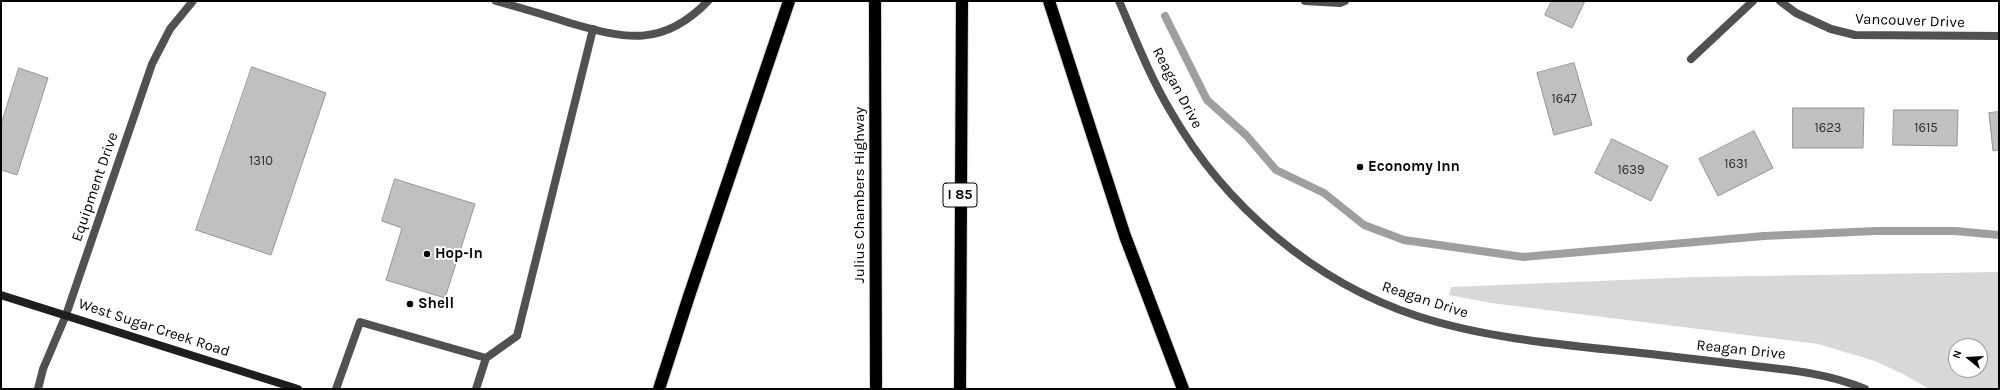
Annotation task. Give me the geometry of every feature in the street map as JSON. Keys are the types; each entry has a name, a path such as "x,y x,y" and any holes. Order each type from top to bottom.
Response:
{"highway":[{"path":"659,389 789,1"},
{"name":"Julius Chambers Highway","path":"875,1 876,389"},
{"name":"I 85","path":"960,389 962,1"},
{"path":"1048,1 1125,236 1183,389"}],"main road":[{"name":"West Sugar Creek Road","path":"1,295 66,315 278,386 298,389"}],"street":[{"name":"Equipment Drive","path":"38,389 44,369 66,315 152,64 170,29 193,1"},
{"path":"496,1 593,29 634,37 661,32 686,20 708,1"},
{"name":"Reagan Drive","path":"1119,1 1170,112 1200,158 1239,203 1263,226 1316,268 1362,294 1418,316 1482,332 1578,346 1802,371 1852,383 1865,389"},
{"path":"1305,1 1340,3 1345,1"},
{"path":"1691,59 1753,1"},
{"name":"Vancouver Drive","path":"1780,1 1796,13 1831,29 1855,35 1999,36"},
{"path":"476,389 486,358 517,336 593,29"},
{"path":"336,389 360,322 486,358"}],"shaded area":[{"path":"1999,272 1999,389 1929,389 1903,374 1875,361 1818,344 1491,303 1449,295 1451,287 1696,277"}],"building":[{"path":"1552,1 1585,1 1572,28 1545,15"},
{"path":"1574,63 1592,125 1554,135 1537,73"},
{"path":"252,67 326,93 271,255 196,230"},
{"path":"19,68 48,78 17,175 1,170 1,125"},
{"path":"1793,108 1864,108 1863,148 1793,148"},
{"path":"1894,110 1958,110 1957,146 1893,145"},
{"path":"1999,112 1999,150 1993,151 1989,113"},
{"path":"1754,131 1773,168 1718,196 1699,159"},
{"path":"1612,139 1668,166 1651,201 1595,173"},
{"name":"Hop-In","path":"395,179 475,204 445,298 386,280 402,228 382,221"}],"waterway":[{"path":"1165,16 1207,100 1246,135 1276,170 1324,193 1364,225 1404,240 1523,257 1764,236 1876,231 1955,231 1999,235"}],"place":[{"name":"Economy Inn","path":"1360,167"},
{"name":"Hop-In","path":"427,254"},
{"name":"Shell","path":"410,304"}]}
